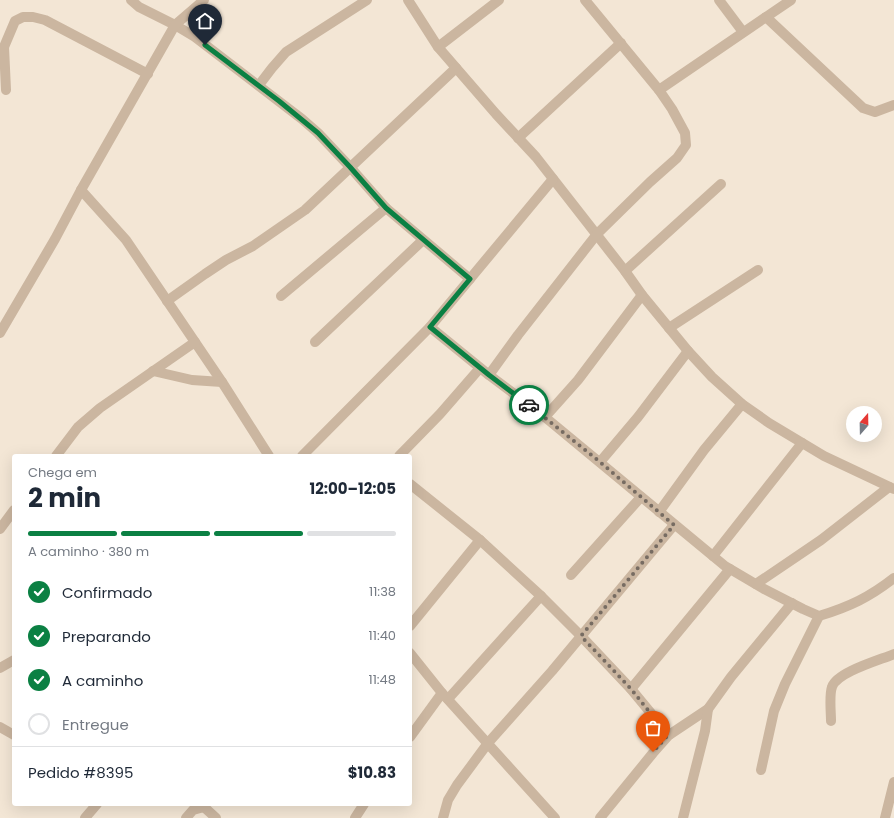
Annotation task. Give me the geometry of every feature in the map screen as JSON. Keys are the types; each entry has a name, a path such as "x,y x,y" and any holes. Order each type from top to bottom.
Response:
{"street":[{"path":"131,0 139,7 195,37 259,85 318,133 386,208 470,279"},
{"path":"0,333 55,239 81,190 175,25 204,0"},
{"path":"259,85 286,52 367,0"},
{"path":"408,0 438,46 536,157 597,234 642,295 688,351 712,377 742,404 769,423 836,462 892,488 756,584"},
{"path":"438,46 499,0"},
{"path":"489,375 597,234 677,158 686,145 686,133 659,90 585,0"},
{"path":"719,0 743,32"},
{"path":"659,90 791,0"},
{"path":"6,90 4,47 15,21 23,17 33,16 45,20 148,74"},
{"path":"766,17 863,108 875,112 894,105"},
{"path":"518,138 621,43"},
{"path":"167,301 226,260 253,246 305,210 456,68"},
{"path":"304,454 430,327 553,179"},
{"path":"625,271 721,184"},
{"path":"81,190 126,240 222,382 268,454"},
{"path":"281,296 386,208"},
{"path":"316,342 423,240"},
{"path":"669,328 758,270"},
{"path":"545,418 578,380 642,295"},
{"path":"430,327 600,462 674,525 730,569 792,604 820,616"},
{"path":"58,454 78,427 100,408 195,342"},
{"path":"600,462 638,417 688,351"},
{"path":"401,454 440,414 480,368"},
{"path":"153,371 192,380 222,382"},
{"path":"659,512 704,450 742,404"},
{"path":"713,556 802,443"},
{"path":"412,486 480,540 541,596 631,689 668,735"},
{"path":"571,575 641,497"},
{"path":"2,523 12,512"},
{"path":"443,818 448,800 488,743 552,671 674,525"},
{"path":"412,624 480,540"},
{"path":"631,689 730,569"},
{"path":"761,770 774,711 785,684 820,616 858,602 873,594 894,578"},
{"path":"412,736 445,696 541,596"},
{"path":"600,818 668,735 708,709 731,677 792,604"},
{"path":"831,721 831,687 835,681 853,670 894,654"},
{"path":"412,655 445,696 555,818"},
{"path":"0,668 12,661"},
{"path":"683,818 705,731 708,709"},
{"path":"0,727 12,734"},
{"path":"885,818 894,782"},
{"path":"85,818 95,806"},
{"path":"355,818 363,806"},
{"path":"186,818 193,810 204,807 216,818"}],"way so far":[{"path":"529,405 600,462 674,525 581,636 631,689 668,735 653,752"}],"route":[{"path":"205,45 247,76 318,133 386,208 470,279 430,327 529,405"}]}
